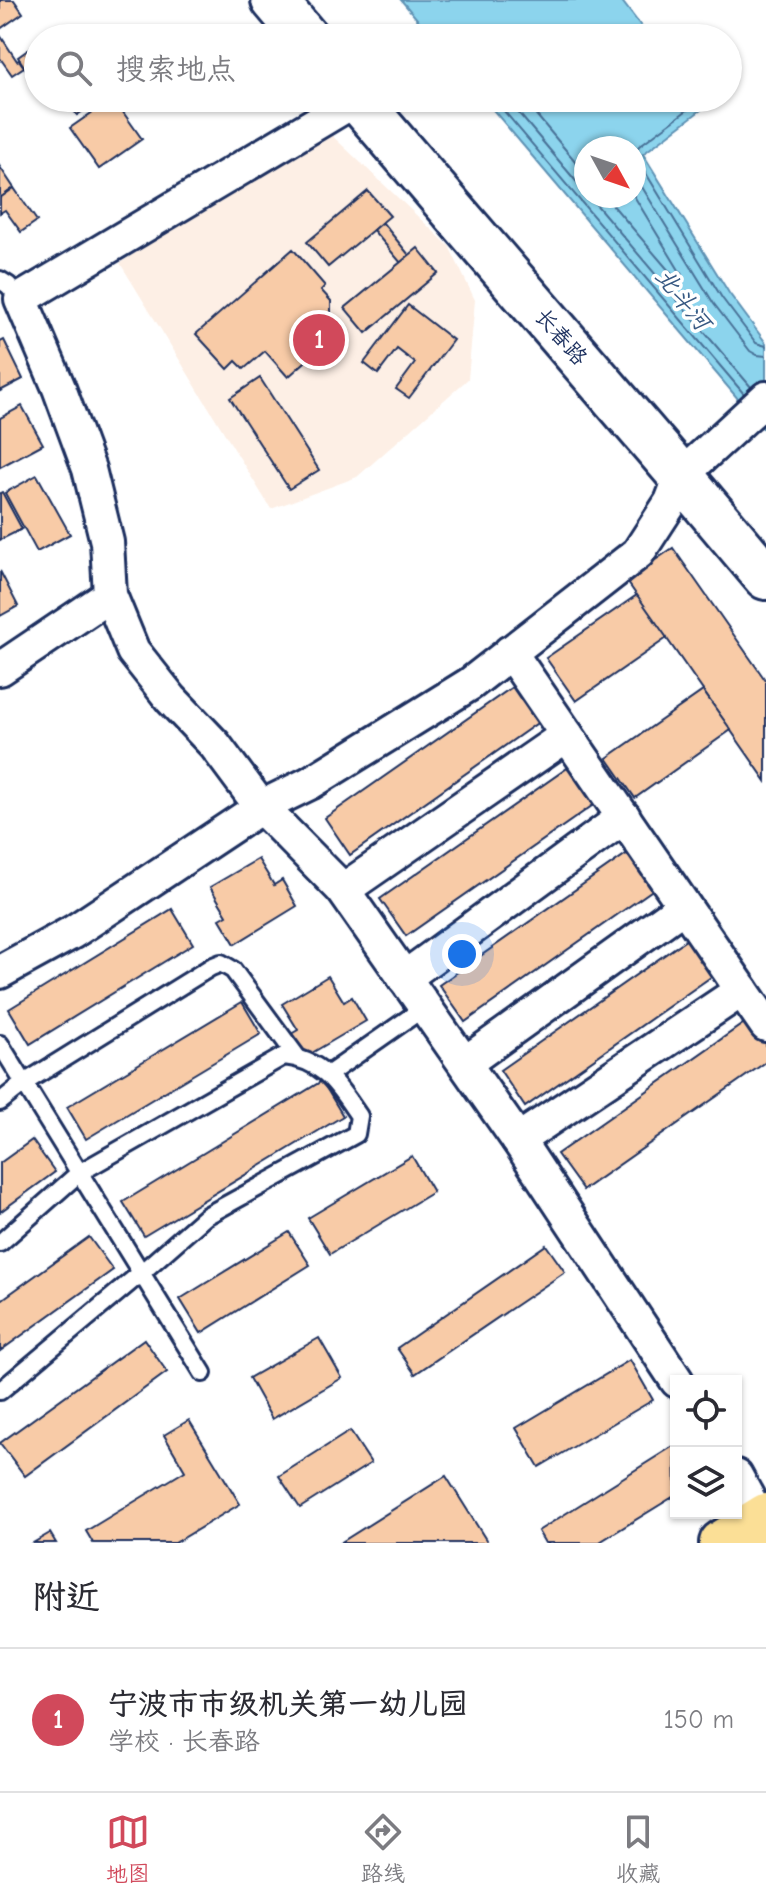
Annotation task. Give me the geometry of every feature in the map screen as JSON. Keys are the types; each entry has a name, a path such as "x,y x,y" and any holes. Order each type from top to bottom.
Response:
{"main road":[{"path":"274,0 294,24"},
{"name":"长春路","path":"367,112 766,577"},
{"path":"722,1543 763,1518"}],"street":[{"path":"332,112 10,289 59,388 89,469 107,542 110,595 133,651 171,699 215,745 261,807 343,890 518,1140 673,1375"},
{"path":"0,972 73,932 261,807 310,783 470,684 638,553 671,502 681,476 766,398"},
{"path":"0,669 110,595"},
{"path":"510,652 766,1025"},
{"path":"343,890 567,735"},
{"path":"404,978 624,817"},
{"path":"465,1063 684,906"},
{"path":"518,1140 742,990"},
{"path":"742,1485 763,1518"}],"lane":[{"path":"0,1102 24,1083 221,963 233,970 297,1057"},
{"path":"329,1074 425,1007"},
{"path":"0,1044 203,1373"},
{"path":"0,1243 79,1173 284,1056 297,1057 329,1074 359,1116 356,1134 206,1216 0,1391"}],"shaded area":[{"path":"324,128 449,246 475,300 468,379 357,477 271,509 120,263"}],"water":[{"path":"401,0 621,0 639,24 421,24"},
{"path":"495,112 698,112 646,152 646,136 574,136 574,205"},
{"name":"北斗河","path":"646,159 729,293 766,343 766,432 576,208 646,208"}],"building":[{"path":"0,0 14,0 23,13 0,29"},
{"path":"0,35 24,67 12,75 0,58"},
{"path":"24,53 24,66 18,57"},
{"path":"93,112 123,112 142,139 99,169 70,128"},
{"path":"0,167 14,188 0,198"},
{"path":"14,188 37,221 21,232 5,210 0,213 0,198"},
{"path":"368,191 390,216 328,267 307,242"},
{"path":"382,222 409,255 401,263 373,230"},
{"path":"418,248 438,273 366,333 345,308"},
{"path":"293,249 325,286 321,290 331,301 331,321 327,331 309,334 321,348 288,377 265,351 244,369 236,361 228,369 196,334"},
{"path":"408,305 453,340 409,398 396,389 415,363 397,349 378,374 364,363"},
{"path":"4,340 23,379 0,391 0,342"},
{"path":"260,378 319,470 289,489 230,398"},
{"path":"22,406 43,444 0,467 0,418"},
{"path":"37,475 70,534 37,552 5,493"},
{"path":"0,493 22,529 0,540"},
{"path":"673,548 766,681 766,781 626,580"},
{"path":"0,571 18,606 0,616"},
{"path":"637,595 667,638 576,701 546,658"},
{"path":"518,683 543,719 350,855 325,818"},
{"path":"703,691 731,730 635,798 607,758"},
{"path":"573,764 599,801 406,936 380,899"},
{"path":"632,850 658,886 465,1022 439,985"},
{"path":"258,859 274,885 282,880 297,906 235,944 220,919 227,915 210,887"},
{"path":"172,909 193,944 30,1044 9,1009"},
{"path":"693,935 718,972 525,1107 500,1070"},
{"path":"328,976 344,1002 352,997 366,1021 305,1057 291,1034 298,1030 282,1004"},
{"path":"242,1002 261,1034 86,1139 67,1107"},
{"path":"750,1019 766,1042 766,1062 583,1190 557,1154"},
{"path":"322,1081 343,1116 144,1236 123,1202"},
{"path":"32,1140 55,1172 0,1212 0,1163"},
{"path":"412,1156 433,1192 330,1254 308,1218"},
{"path":"289,1232 310,1265 201,1333 180,1299"},
{"path":"89,1237 113,1270 0,1351 0,1301"},
{"path":"546,1245 565,1272 415,1374 397,1348"},
{"path":"319,1338 342,1378 272,1419 249,1378"},
{"path":"144,1339 167,1372 25,1476 0,1443"},
{"path":"630,1360 653,1400 539,1467 516,1428"},
{"path":"189,1420 240,1504 175,1543 93,1543 86,1531 185,1471 164,1435"},
{"path":"350,1431 371,1463 300,1508 279,1476"},
{"path":"670,1448 670,1499 598,1543 545,1543 538,1531"},
{"path":"446,1476 488,1543 340,1543"},
{"path":"50,1533 56,1543 33,1543"}],"place":[{"name":"宁波市市级机关第一幼儿园","path":"319,340"}]}
